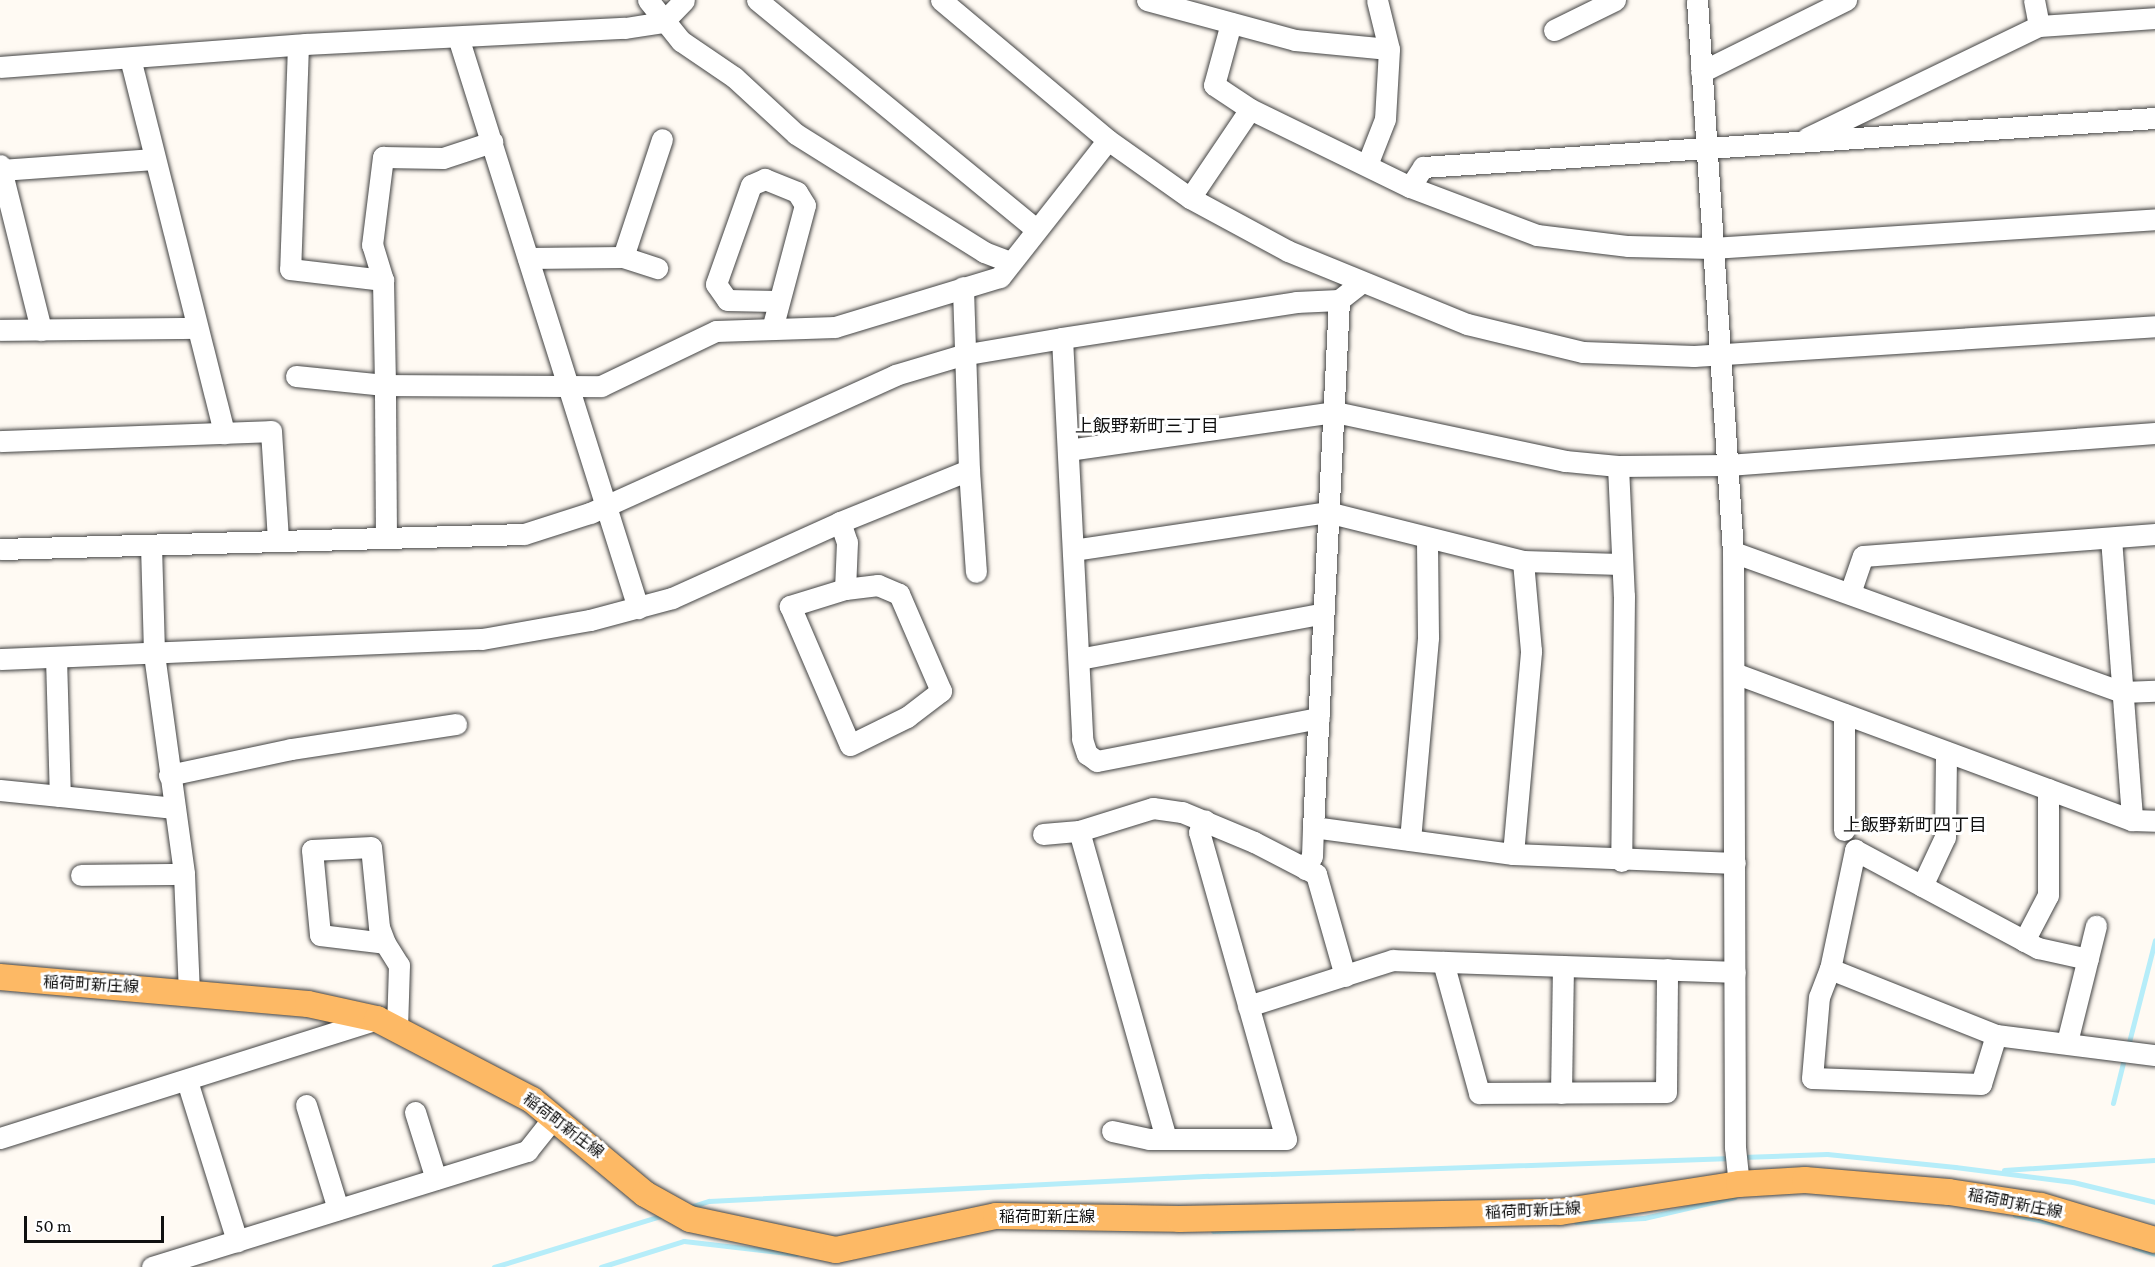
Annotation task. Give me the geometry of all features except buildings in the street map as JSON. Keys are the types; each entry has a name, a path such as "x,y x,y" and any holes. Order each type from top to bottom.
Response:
{"main road":[{"name":"稲荷町新庄線","path":"0,977 189,991 308,1004 387,1025 496,1079 554,1117 645,1194 690,1219 839,1258 996,1216 1179,1219 1560,1212 1737,1165 1805,1180 1949,1192 2041,1206 2155,1240"}],"street":[{"path":"648,0 663,22 833,159 984,252 1010,262"},
{"path":"0,67 663,22 684,0"},
{"path":"757,0 1036,229"},
{"path":"941,0 1108,140 1190,198 1288,251 1361,283 1467,324 1583,352 1718,355 2155,326"},
{"path":"1147,0 1295,40 1389,49"},
{"path":"1367,165 1385,119 1389,49 1377,0"},
{"path":"1554,30 1615,0"},
{"path":"1697,0 1704,149 1733,552 1737,674 1735,863 1737,1165"},
{"path":"1701,72 1846,0"},
{"path":"2034,0 2039,27"},
{"path":"1796,143 2039,27 2155,18"},
{"path":"1231,23 1214,85 1250,109 1410,187 1537,235 1628,246 1711,248 2155,219"},
{"path":"458,37 638,608"},
{"path":"298,45 290,269 383,280"},
{"path":"130,58 194,328 224,433"},
{"path":"1190,198 1250,109"},
{"path":"1410,187 1423,167 2155,118"},
{"path":"623,257 663,139"},
{"path":"297,376 385,385 568,388 601,386 716,332 835,327 1000,276 1108,140"},
{"path":"386,538 383,280 372,245 383,157 443,159 492,142"},
{"path":"41,330 1,167 154,159"},
{"path":"772,329 776,301 805,205 797,192 765,179 751,185 716,284 727,300 776,301"},
{"path":"528,258 623,257 657,268"},
{"path":"0,549 524,534 606,505 894,375 962,355 1062,338 1296,302 1339,300 1361,283"},
{"path":"963,286 962,355 975,572"},
{"path":"1305,869 1312,856 1320,614 1335,412 1339,300"},
{"path":"0,330 194,328"},
{"path":"1062,338 1082,739 1087,754 1097,761 1318,718"},
{"path":"1068,450 1335,412 1565,461 1618,466 1728,465 2155,433"},
{"path":"0,441 272,431 278,540"},
{"path":"1618,466 1621,861"},
{"path":"0,659 482,639 638,608 672,598 840,522 969,470"},
{"path":"1073,550 1327,512 1523,561 1620,564"},
{"path":"840,522 847,542 845,589"},
{"path":"1850,593 1863,556 2155,534"},
{"path":"2111,537 2132,820"},
{"path":"1410,840 1428,637 1427,538"},
{"path":"151,546 154,654 184,874 189,991"},
{"path":"1733,552 2122,692 2155,691"},
{"path":"1513,854 1531,651 1523,561"},
{"path":"878,585 899,594 941,691 908,717 850,745 790,606 845,589 878,585"},
{"path":"1079,659 1320,614"},
{"path":"56,657 60,796"},
{"path":"1737,674 2132,820 2155,821"},
{"path":"1844,714 1844,830"},
{"path":"169,775 291,749 456,724"},
{"path":"1923,886 1946,837 1946,752"},
{"path":"2024,940 2048,895 2048,789"},
{"path":"0,790 174,808"},
{"path":"1043,834 1079,831 1154,808 1205,821 1316,874 1345,976"},
{"path":"1112,1131 1166,1139 1286,1139 1199,832 1205,821"},
{"path":"1313,827 1513,854 1621,861 1735,863"},
{"path":"1079,831 1166,1139"},
{"path":"0,1138 187,1081 387,1025 399,965 385,943 379,927 371,847 312,850 320,935 385,943"},
{"path":"1996,1035 1981,1084 1812,1078 1819,997 1830,969 1855,850 2024,940 2088,959"},
{"path":"81,875 184,874"},
{"path":"2067,1042 2096,926"},
{"path":"1248,1006 1393,960 1735,972"},
{"path":"1443,962 1479,1093 1666,1092 1667,969"},
{"path":"1561,1093 1563,966"},
{"path":"1830,969 1996,1035 2067,1042 2155,1055"},
{"path":"187,1081 237,1240"},
{"path":"306,1105 338,1209"},
{"path":"415,1112 436,1179"},
{"path":"152,1267 527,1150 554,1117"}],"waterway":[{"path":"2128,1046 2155,940"},
{"path":"2113,1103 2125,1055"},
{"path":"1741,1157 1827,1154 1955,1167 2073,1182 2155,1202"},
{"path":"687,1208 709,1201 1208,1176 1732,1158"},
{"path":"2004,1170 2155,1160"},
{"path":"1576,1222 1644,1218 1735,1197"},
{"path":"494,1267 664,1215"},
{"path":"2015,1215 2062,1225"},
{"path":"1213,1231 1353,1228"},
{"path":"601,1267 684,1241 796,1254"},
{"path":"2134,1247 2155,1254"}],"district":[{"name":"上飯野新町三丁目","path":"1147,426"},
{"name":"上飯野新町四丁目","path":"1915,825"}]}
